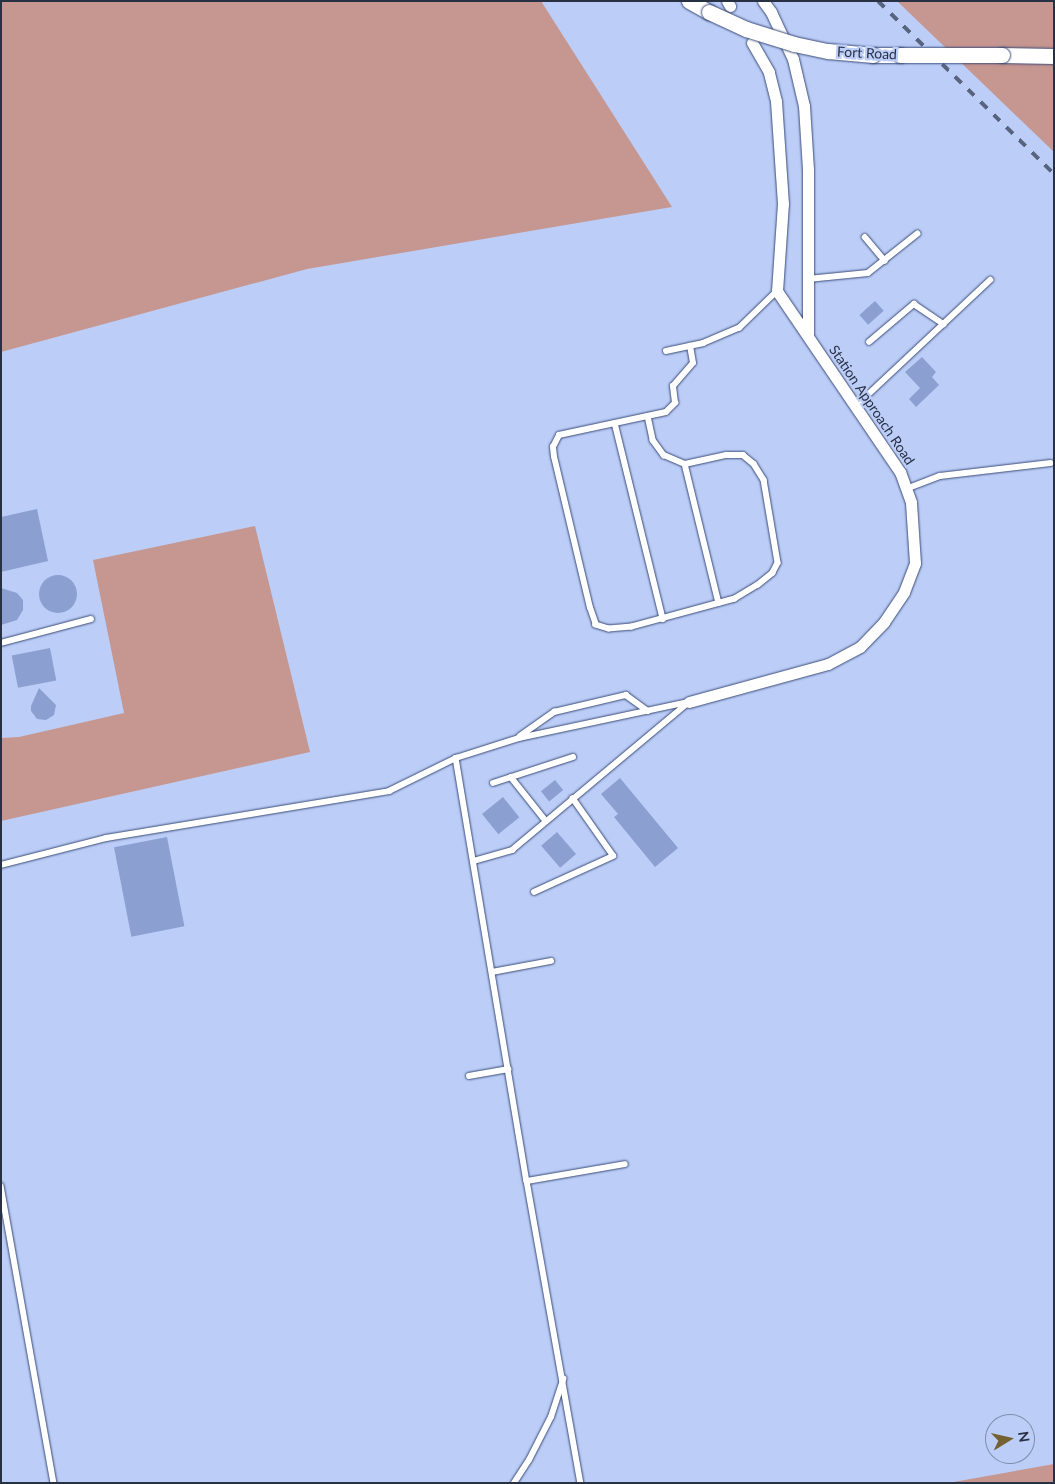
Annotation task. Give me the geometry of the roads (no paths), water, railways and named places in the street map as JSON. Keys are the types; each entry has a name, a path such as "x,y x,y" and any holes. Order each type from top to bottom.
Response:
{"street":[{"name":"Fort Road","path":"689,1 746,29 794,44 828,51 874,55 1054,56"},
{"path":"762,1 771,12 794,59 804,106 808,169 808,336"},
{"path":"752,42 769,72 776,101 783,204 777,291"},
{"name":"Station Approach Road","path":"689,702 828,664 860,647 884,622 904,592 915,563 914,522 911,502 900,472 777,291"}],"lane":[{"path":"808,279 863,275 885,261 917,234"},
{"path":"865,237 885,261"},
{"path":"856,406 990,280"},
{"path":"666,352 703,343 739,328 777,291"},
{"path":"869,342 914,304 944,324"},
{"path":"648,416 653,440 664,455 685,464 726,455 743,455 754,464 764,480 778,563 772,574 735,599 632,627 609,629 596,625 590,608 553,447 559,435 666,412 675,403 673,386 693,363 690,346"},
{"path":"614,423 663,619"},
{"path":"906,489 940,476 1050,463"},
{"path":"685,464 719,603"},
{"path":"1,643 92,619"},
{"path":"519,738 554,712 626,695 648,711"},
{"path":"1,865 106,838 389,791 456,758 519,738 689,702"},
{"path":"474,861 512,850 689,702"},
{"path":"493,783 573,757"},
{"path":"456,758 527,1181 581,1483"},
{"path":"511,777 546,821"},
{"path":"534,892 613,856 573,799"},
{"path":"492,972 551,961"},
{"path":"469,1076 508,1069"},
{"path":"527,1181 625,1164"},
{"path":"1,1186 54,1483"},
{"path":"514,1483 530,1460 551,1417 563,1377"}],"railway":[{"path":"878,1 1054,174"}]}
